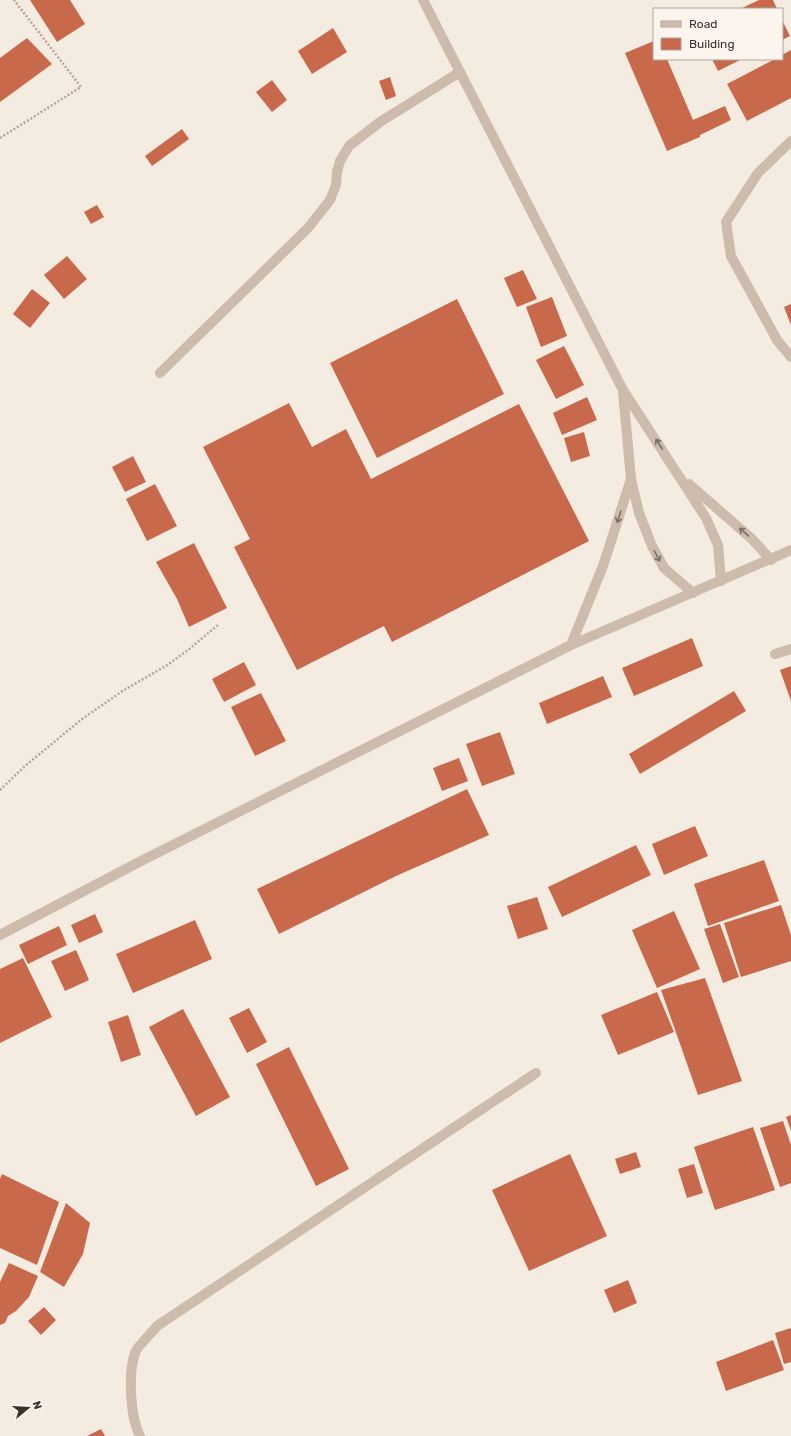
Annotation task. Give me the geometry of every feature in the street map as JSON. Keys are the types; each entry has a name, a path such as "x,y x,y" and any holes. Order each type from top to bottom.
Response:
{"street":[{"path":"423,0 623,390 706,518 718,545 721,581"},
{"path":"160,373 308,228 330,200 336,185 340,161 349,146 380,122 460,72"},
{"path":"791,140 758,173 726,222 731,256 778,340 791,356"},
{"path":"623,390 631,479 639,512 652,546 664,568 693,593"},
{"path":"680,477 752,539 771,560"},
{"path":"571,645 603,566 631,479"},
{"path":"0,935 143,860 571,645 771,560 791,550"},
{"path":"775,654 791,649"},
{"path":"140,1436 136,1428 130,1385 136,1352 157,1326 536,1073"}],"path":[{"path":"0,138 81,87 14,0"},
{"path":"0,790 25,766 82,719 124,690 166,666 218,626"}],"building":[{"path":"30,0 70,0 85,24 57,42"},
{"path":"759,0 773,0 777,8 742,8"},
{"path":"783,22 790,36 783,40"},
{"path":"333,28 347,52 312,74 298,51"},
{"path":"27,38 52,64 0,102 0,58"},
{"path":"653,41 653,60 667,60 693,120 725,106 731,120 700,135 700,137 667,151 625,53"},
{"path":"791,50 791,98 747,121 727,84 773,60 783,60 783,54"},
{"path":"712,60 740,60 718,71"},
{"path":"390,77 396,96 386,100 379,81"},
{"path":"272,80 287,100 272,112 256,92"},
{"path":"182,129 189,139 152,166 145,156"},
{"path":"97,205 104,217 91,224 84,212"},
{"path":"67,256 87,279 64,299 44,275"},
{"path":"523,270 537,299 517,307 504,278"},
{"path":"32,289 50,303 30,328 13,314"},
{"path":"552,297 567,336 541,347 526,307"},
{"path":"457,299 504,394 377,458 330,363"},
{"path":"791,304 791,325 784,307"},
{"path":"564,346 584,385 556,399 536,360"},
{"path":"587,397 597,420 562,435 553,413"},
{"path":"289,403 312,447 346,429 371,479 519,404 589,541 392,642 384,626 297,670 234,547 250,539 203,447"},
{"path":"584,432 590,456 571,462 564,438"},
{"path":"133,456 146,482 125,492 112,467"},
{"path":"155,484 177,526 147,541 126,499"},
{"path":"194,543 227,608 189,627 177,599 156,562"},
{"path":"692,638 703,666 634,696 622,668"},
{"path":"244,662 256,685 224,702 212,679"},
{"path":"791,666 791,701 780,670"},
{"path":"603,676 612,697 547,724 539,703"},
{"path":"734,691 746,711 640,774 629,754"},
{"path":"261,693 286,741 255,756 231,707"},
{"path":"500,732 515,774 482,786 466,744"},
{"path":"459,758 468,781 442,791 433,768"},
{"path":"467,789 489,835 396,876 279,934 257,889"},
{"path":"695,826 708,856 664,875 652,844"},
{"path":"636,845 651,875 562,917 548,887"},
{"path":"764,860 779,901 708,926 694,884"},
{"path":"537,897 548,929 518,939 507,906"},
{"path":"781,905 791,935 791,961 741,977 724,923"},
{"path":"674,911 700,969 657,988 632,930"},
{"path":"95,914 103,932 79,943 71,925"},
{"path":"195,920 212,959 133,993 116,954"},
{"path":"720,924 739,977 723,983 704,929"},
{"path":"59,926 67,945 28,964 19,945"},
{"path":"76,950 89,980 65,991 51,961"},
{"path":"23,958 52,1017 0,1043 0,969"},
{"path":"705,978 742,1081 698,1095 661,990"},
{"path":"657,992 674,1032 618,1055 601,1015"},
{"path":"249,1008 267,1042 247,1053 229,1018"},
{"path":"183,1009 230,1097 196,1116 149,1027"},
{"path":"128,1015 141,1055 121,1062 108,1022"},
{"path":"289,1047 349,1169 316,1186 256,1064"},
{"path":"791,1115 791,1131 786,1117"},
{"path":"783,1121 791,1145 791,1183 780,1187 760,1128"},
{"path":"753,1127 775,1190 715,1210 694,1147"},
{"path":"636,1152 641,1167 620,1174 615,1159"},
{"path":"570,1154 607,1236 529,1271 492,1190"},
{"path":"694,1164 703,1193 687,1198 678,1169"},
{"path":"2,1174 59,1202 37,1265 0,1248 0,1179"},
{"path":"66,1203 90,1223 83,1254 64,1287 40,1272"},
{"path":"9,1263 38,1276 29,1297 16,1311 8,1316 5,1323 0,1325 0,1282"},
{"path":"628,1280 637,1303 614,1313 604,1290"},
{"path":"44,1307 56,1320 41,1335 28,1321"},
{"path":"791,1328 791,1362 784,1364 775,1333"},
{"path":"773,1340 784,1370 726,1391 716,1362"},
{"path":"101,1429 105,1436 87,1436"}]}
